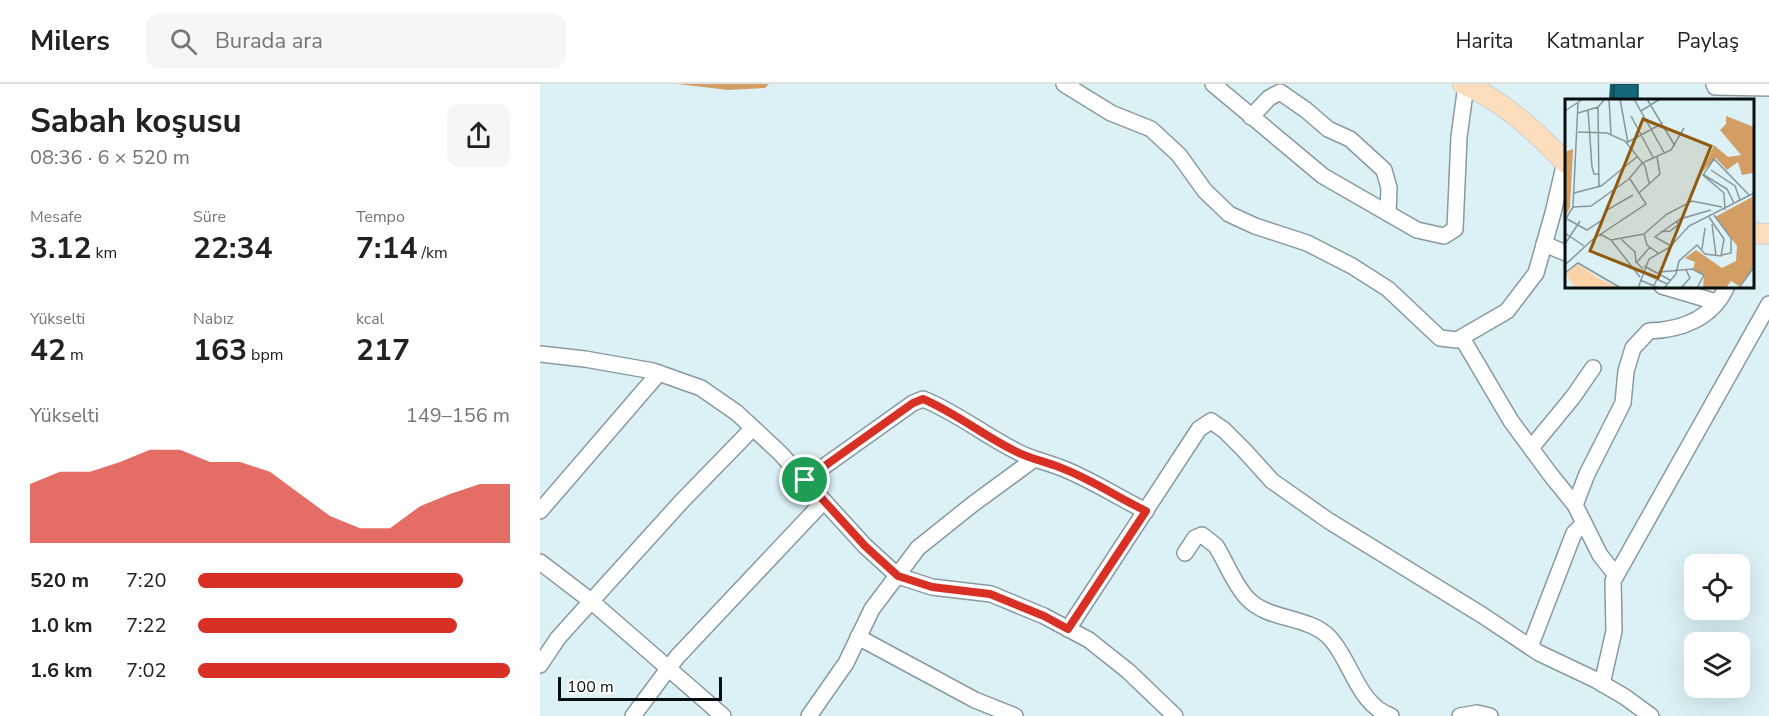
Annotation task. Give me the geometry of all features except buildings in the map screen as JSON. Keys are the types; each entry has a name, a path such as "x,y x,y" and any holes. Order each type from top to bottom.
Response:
{"main road":[{"path":"1465,84 1510,112 1565,161"},
{"path":"1754,233 1769,234"}],"street":[{"path":"1064,84 1111,113 1151,129 1179,155 1205,191 1229,214 1307,243 1352,266 1388,290 1440,338 1457,340 1462,338 1507,311 1536,273 1565,166"},
{"path":"1213,84 1323,176 1417,230 1444,236 1455,229 1459,137 1465,84"},
{"path":"1714,84 1715,87 1729,91 1769,88"},
{"path":"1251,117 1269,98 1280,92 1328,129 1350,139 1384,171 1389,188 1388,212"},
{"path":"1544,244 1565,253"},
{"path":"1669,288 1716,302"},
{"path":"1575,504 1587,474 1623,403 1626,371 1633,348 1649,331 1670,331 1689,325 1709,310 1726,288"},
{"path":"1602,684 1614,632 1613,581 1769,304"},
{"path":"1462,338 1511,421 1575,504 1600,555 1616,575"},
{"path":"540,354 585,359 659,373 701,388 738,413 805,480 865,546 898,576 932,587 990,594 1044,616 1089,640 1128,671 1175,716"},
{"path":"1530,448 1573,397 1593,368"},
{"path":"540,511 659,373"},
{"path":"805,480 913,403 923,399 942,407 984,435 1033,460 1059,466 1146,511"},
{"path":"1068,629 1198,429 1211,421 1237,443 1272,481 1329,521 1530,647 1602,684 1651,716"},
{"path":"540,665 558,638 591,601 682,501 753,428"},
{"path":"810,716 846,663 872,609 918,548 1033,460"},
{"path":"633,716 667,669 751,576 824,501"},
{"path":"1530,647 1574,533 1584,523"},
{"path":"1185,553 1195,538 1202,535 1209,540 1216,546 1246,598 1266,610 1312,625 1329,637 1340,652 1365,698 1391,716"},
{"path":"540,562 591,601 723,716"},
{"path":"858,638 975,700 1015,716"},
{"path":"1460,716 1477,713 1490,716"}],"shaded area":[{"path":"677,84 769,84 765,88 729,90"}],"route":[{"path":"923,399 942,407 984,435 1016,452 1033,460 1059,466 1146,511 1068,629 1044,616 990,594 932,587 898,576 865,546 805,480 913,403 923,399"}]}
